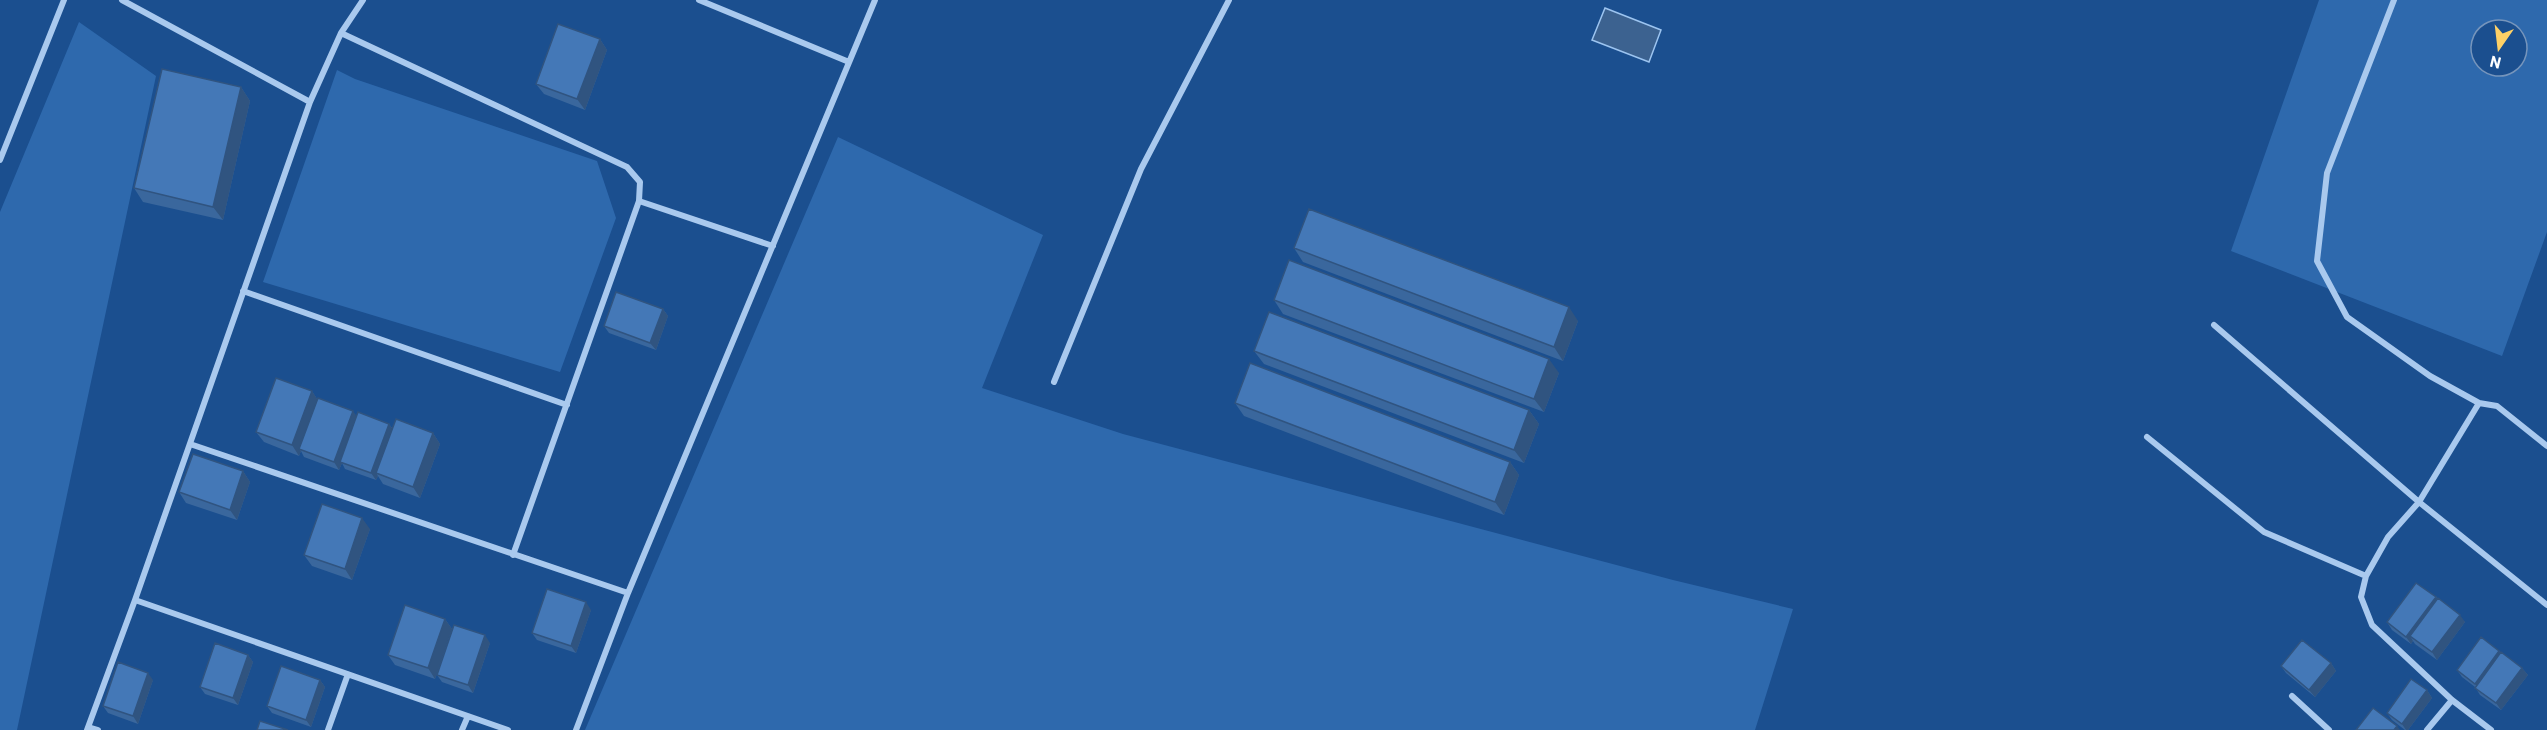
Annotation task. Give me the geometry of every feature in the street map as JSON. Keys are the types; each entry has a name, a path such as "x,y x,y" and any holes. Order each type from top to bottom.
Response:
{"street":[{"path":"0,160 63,0"},
{"path":"122,0 310,102"},
{"path":"98,730 88,728 310,102 341,33 363,0"},
{"path":"699,0 849,62"},
{"path":"576,730 628,593 875,0"},
{"path":"1054,382 1141,169 1229,0"},
{"path":"2394,0 2327,173 2317,261 2347,317 2430,376 2479,403 2497,406 2547,446"},
{"path":"341,33 627,166 640,182 639,201 513,555"},
{"path":"639,201 773,246"},
{"path":"243,291 567,405"},
{"path":"2214,325 2419,502 2547,605"},
{"path":"2479,403 2419,502 2388,537 2366,576 2361,597 2372,625 2452,700 2491,730"},
{"path":"2147,437 2264,532 2366,576"},
{"path":"190,444 628,593"},
{"path":"135,600 508,730"},
{"path":"328,730 348,674"},
{"path":"2292,696 2329,730"},
{"path":"2427,730 2452,700"},
{"path":"462,730 468,716"}],"shaded area":[{"path":"2319,0 2547,0 2547,232 2502,356 2231,251"},
{"path":"1605,8 1661,30 1649,62 1592,40"},
{"path":"79,22 156,76 17,730 0,730 0,212"},
{"path":"337,70 355,79 597,161 616,218 560,372 263,282"},
{"path":"838,137 1043,235 982,388 1123,434 1673,580 1793,609 1755,730 585,730"}],"building":[{"path":"558,24 600,39 577,99 536,84"},
{"path":"162,69 241,87 213,207 134,188"},
{"path":"1309,209 1569,307 1554,347 1294,248"},
{"path":"1289,260 1549,359 1534,399 1274,300"},
{"path":"616,292 663,309 650,343 604,326"},
{"path":"1269,312 1529,410 1514,450 1254,351"},
{"path":"1250,363 1510,462 1495,502 1235,403"},
{"path":"276,378 312,391 292,445 256,432"},
{"path":"318,398 353,411 334,462 299,449"},
{"path":"358,412 389,424 371,473 340,462"},
{"path":"396,419 433,433 413,487 376,473"},
{"path":"193,454 243,471 230,510 179,492"},
{"path":"322,504 362,518 345,569 304,555"},
{"path":"2416,583 2436,597 2406,637 2387,622"},
{"path":"547,589 586,602 571,646 532,633"},
{"path":"2438,598 2460,615 2432,652 2410,636"},
{"path":"405,605 445,619 428,668 388,655"},
{"path":"454,625 485,635 468,685 437,675"},
{"path":"2481,637 2499,651 2475,684 2457,670"},
{"path":"2302,640 2331,663 2309,690 2281,666"},
{"path":"215,643 248,655 233,698 200,687"},
{"path":"2501,652 2522,668 2496,703 2475,688"},
{"path":"118,662 148,673 133,716 103,706"},
{"path":"281,666 320,680 306,720 267,706"},
{"path":"2411,679 2427,690 2402,724 2387,713"},
{"path":"2373,708 2397,726 2394,730 2356,730"},
{"path":"260,721 288,730 257,730"}]}
